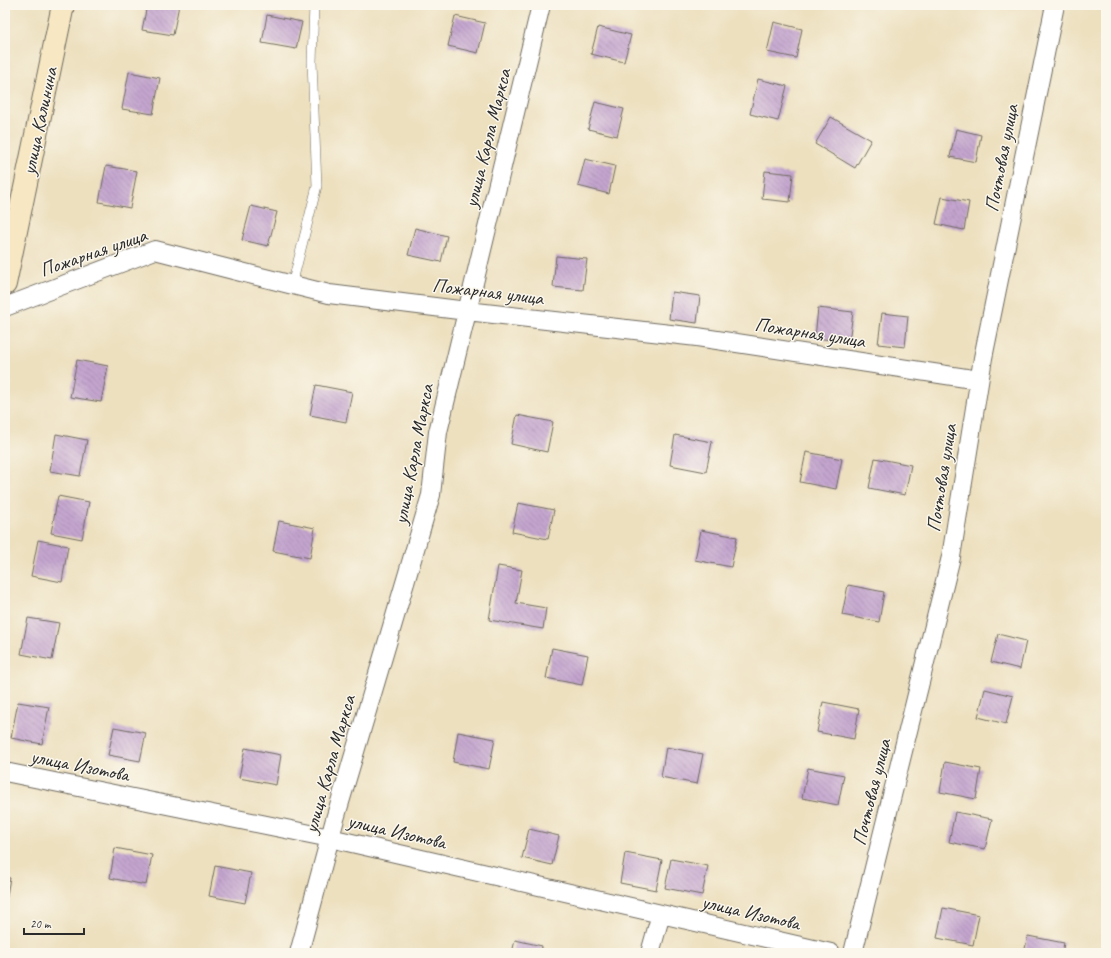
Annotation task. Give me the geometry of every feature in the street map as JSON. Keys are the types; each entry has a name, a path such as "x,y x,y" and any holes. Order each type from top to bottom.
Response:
{"main road":[{"name":"улица Калинина","path":"5,284 63,5"}],"street":[{"name":"улица Карла Маркса","path":"299,953 330,838 431,495 438,432 541,5"},
{"name":"Почтовая улица","path":"853,953 951,558 979,380 1054,5"},
{"name":"Пожарная улица","path":"5,308 155,250 329,294 697,337 979,380"},
{"name":"улица Изотова","path":"5,772 330,838 831,953"},
{"path":"650,953 661,914"}],"lane":[{"path":"292,285 317,186 312,62 314,5"}],"building":[{"path":"147,5 179,5 173,35 142,30"},
{"path":"267,15 302,22 296,49 262,43"},
{"path":"455,16 485,23 478,53 448,46"},
{"path":"774,22 802,29 796,58 767,52"},
{"path":"598,27 631,35 624,62 591,54"},
{"path":"129,72 160,78 153,114 122,109"},
{"path":"758,79 787,86 778,121 750,114"},
{"path":"595,102 624,109 617,136 588,129"},
{"path":"831,117 871,140 855,168 815,144"},
{"path":"956,129 981,135 976,162 950,157"},
{"path":"585,159 615,166 609,194 578,186"},
{"path":"106,166 137,171 130,208 99,202"},
{"path":"765,171 793,174 790,202 762,199"},
{"path":"942,197 969,202 964,230 936,224"},
{"path":"251,206 277,212 268,246 242,240"},
{"path":"415,228 447,236 441,262 408,255"},
{"path":"556,256 587,259 583,290 553,287"},
{"path":"672,292 700,296 697,323 669,319"},
{"path":"818,308 853,312 849,342 815,338"},
{"path":"882,313 908,316 905,347 878,344"},
{"path":"77,360 108,366 101,402 70,397"},
{"path":"316,385 352,392 346,422 310,415"},
{"path":"517,415 553,422 547,452 511,444"},
{"path":"56,434 87,440 80,476 50,471"},
{"path":"675,435 712,442 706,472 670,465"},
{"path":"806,452 842,459 836,489 800,482"},
{"path":"875,458 911,465 905,495 869,488"},
{"path":"58,496 89,502 82,539 51,533"},
{"path":"518,503 554,510 548,539 512,532"},
{"path":"279,521 315,528 310,558 273,551"},
{"path":"701,530 737,537 731,567 695,560"},
{"path":"38,540 68,546 62,582 31,576"},
{"path":"498,566 522,570 516,603 546,608 543,629 489,620"},
{"path":"848,585 884,592 879,622 842,615"},
{"path":"28,618 59,623 52,660 21,654"},
{"path":"998,634 1026,641 1020,669 991,662"},
{"path":"552,648 588,655 582,685 546,678"},
{"path":"985,689 1013,696 1006,724 978,717"},
{"path":"18,702 49,707 42,744 11,738"},
{"path":"823,702 859,709 854,739 817,732"},
{"path":"114,727 146,733 140,761 108,755"},
{"path":"458,732 495,739 489,769 453,762"},
{"path":"666,747 703,754 697,784 661,777"},
{"path":"245,748 281,755 276,785 239,778"},
{"path":"945,762 981,769 976,799 940,792"},
{"path":"808,768 844,775 838,805 802,798"},
{"path":"955,812 992,819 985,849 949,842"},
{"path":"529,829 559,836 552,865 522,858"},
{"path":"115,848 152,855 146,885 110,878"},
{"path":"625,853 662,860 656,890 620,883"},
{"path":"671,859 708,866 702,895 665,888"},
{"path":"215,866 251,873 245,903 209,896"},
{"path":"5,877 10,878 6,901 5,901"},
{"path":"943,908 979,915 973,945 937,938"},
{"path":"1028,936 1064,943 1062,953 1024,953"},
{"path":"515,940 542,946 541,953 512,953"}]}
